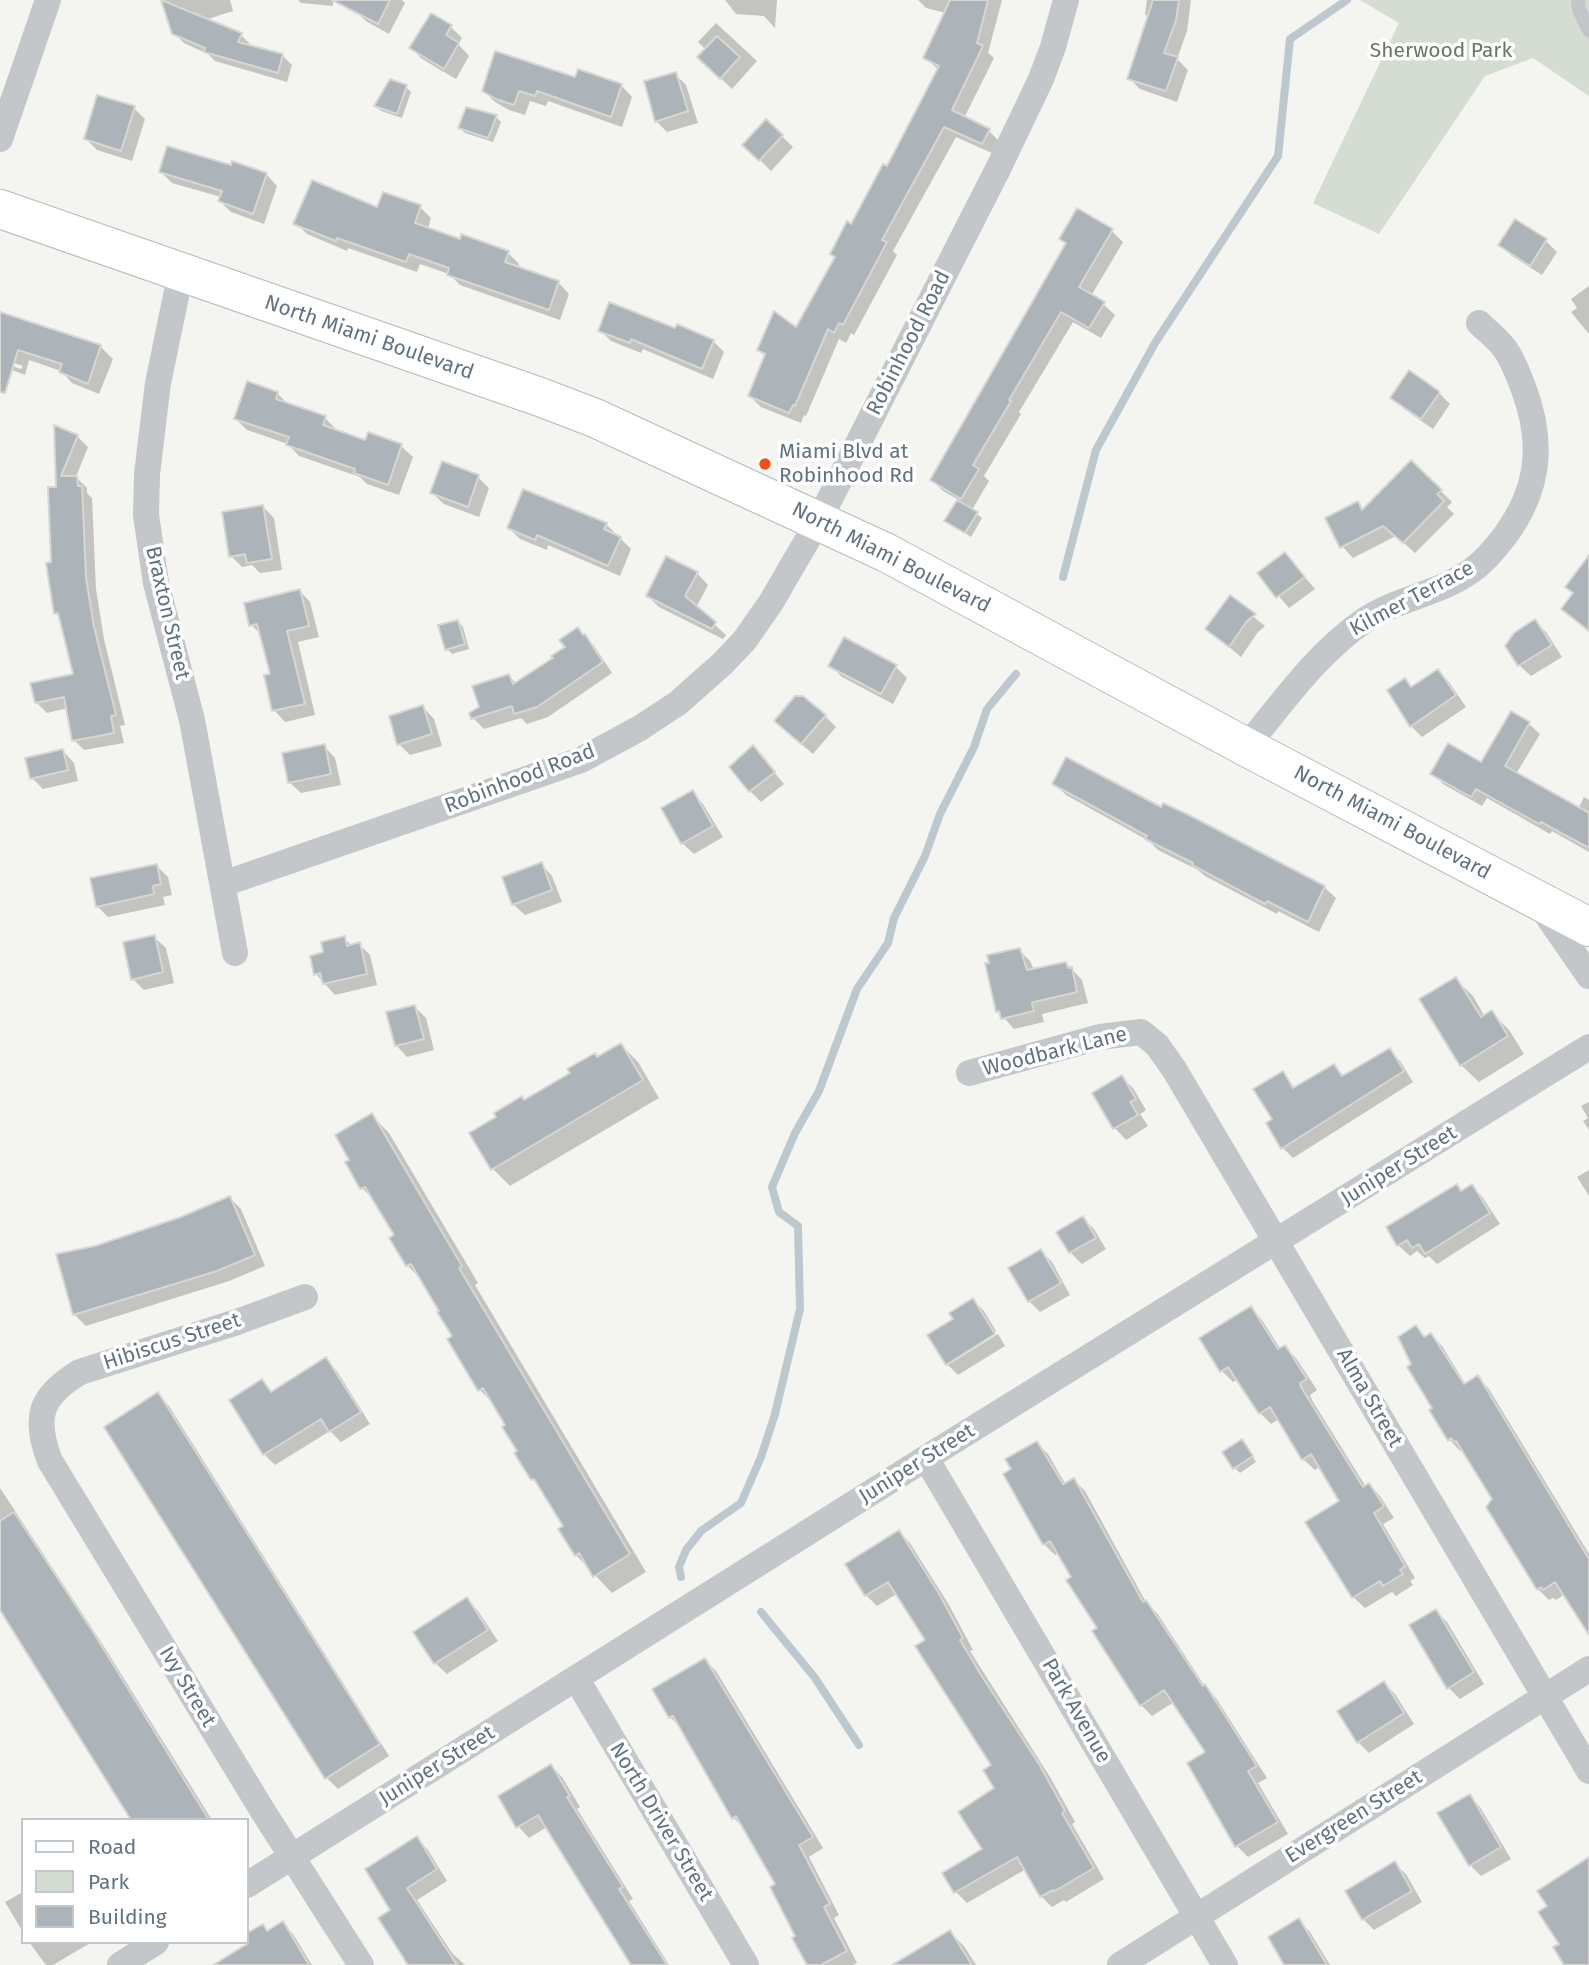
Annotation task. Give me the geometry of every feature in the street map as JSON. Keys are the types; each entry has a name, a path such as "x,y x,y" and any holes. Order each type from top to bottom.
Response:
{"main road":[{"name":"North Miami Boulevard","path":"0,209 595,418 887,553 1246,747 1589,927"}],"street":[{"path":"0,139 48,0"},
{"name":"Robinhood Road","path":"223,884 581,760 640,728 678,703 744,640 770,604 819,520 999,167 1054,47 1066,0"},
{"name":"Braxton Street","path":"181,272 158,383 147,474 146,515 156,583 192,720 235,953"},
{"name":"Kilmer Terrace","path":"1246,747 1331,646 1385,609 1434,591 1472,571 1494,550 1513,525 1526,501 1536,468 1533,418 1516,369 1504,348 1479,323"},
{"path":"1535,898 1589,976"},
{"name":"Woodbark Lane","path":"969,1073 1100,1037 1141,1032"},
{"name":"Alma Street","path":"1141,1032 1157,1045 1174,1069 1589,1772"},
{"name":"Juniper Street","path":"248,1884 926,1458 1589,1047"},
{"name":"Hibiscus Street","path":"48,1399 62,1383 80,1372 237,1322 304,1297"},
{"name":"Ivy Street","path":"48,1399 40,1418 41,1439 50,1461 361,1965"},
{"name":"Park Avenue","path":"926,1458 1224,1965"},
{"name":"Evergreen Street","path":"1120,1965 1589,1668"},
{"name":"North Driver Street","path":"576,1678 746,1965"},
{"path":"120,1965 153,1944"}],"lane":[{"path":"1578,0 1589,31"}],"green space":[{"name":"Sherwood Park","path":"1360,0 1589,0 1589,96 1533,58 1485,76 1379,234 1313,203 1399,23"}],"building":[{"path":"161,0 242,33 238,42 283,54 278,73 204,52 205,48 172,34"},
{"path":"332,0 390,0 378,24"},
{"path":"950,0 988,0 977,43 983,46 952,110 990,129 982,144 944,127 882,240 887,242 843,325 839,323 834,333 828,329 795,406 793,405 789,413 748,396 765,354 757,350 774,311 796,327 835,257 830,254 847,221 851,224 883,164 887,166 939,66 923,58"},
{"path":"1153,0 1179,0 1176,20 1164,53 1178,57 1166,91 1127,79"},
{"path":"431,13 452,25 446,35 459,43 444,69 409,48"},
{"path":"717,36 740,57 720,79 697,57"},
{"path":"495,51 575,77 578,69 622,84 611,117 537,91 535,96 519,91 514,105 496,99 482,91"},
{"path":"676,72 688,111 655,122 644,81"},
{"path":"390,79 407,85 397,114 374,106"},
{"path":"97,95 135,106 121,151 84,139"},
{"path":"466,107 497,115 488,138 458,128"},
{"path":"766,119 783,135 759,161 742,145"},
{"path":"167,146 231,165 232,161 267,173 253,214 218,201 222,191 159,172"},
{"path":"312,180 377,207 383,192 421,205 415,223 460,239 461,234 509,251 505,262 559,281 549,310 447,275 449,268 409,254 406,262 337,238 336,241 293,224"},
{"path":"1077,208 1113,229 1079,287 1105,302 1089,328 1061,312 973,465 979,469 961,499 930,480 1066,243 1059,239"},
{"path":"1515,219 1547,239 1530,266 1498,245"},
{"path":"609,302 675,328 677,324 714,340 702,369 631,339 630,343 598,331"},
{"path":"0,312 101,345 88,384 59,372 62,364 18,350 5,393 0,392"},
{"path":"1409,370 1440,392 1421,419 1390,398"},
{"path":"247,381 278,392 276,399 326,416 323,425 365,440 368,432 402,444 388,485 354,473 355,469 286,445 289,437 234,419"},
{"path":"54,425 78,435 61,476 77,476 78,486 82,486 86,578 94,627 116,715 111,716 114,733 72,741 64,697 35,703 30,683 73,674 58,613 54,614 46,563 51,562 48,487 56,487"},
{"path":"1411,460 1442,490 1437,494 1444,501 1403,543 1383,526 1340,548 1325,518 1358,501 1362,510"},
{"path":"442,461 479,475 468,507 430,493"},
{"path":"523,489 607,523 604,529 621,537 608,566 537,535 535,540 507,528"},
{"path":"957,500 978,512 965,533 944,521"},
{"path":"263,505 272,559 247,563 245,554 229,557 222,512"},
{"path":"1285,552 1305,577 1276,598 1257,573"},
{"path":"1589,555 1589,631 1561,609 1573,593 1565,587"},
{"path":"666,556 698,572 685,596 716,622 712,629 646,596"},
{"path":"300,589 309,626 287,631 305,704 272,711 264,675 270,674 257,624 249,626 244,603"},
{"path":"1230,595 1256,614 1247,621 1229,647 1205,629"},
{"path":"1535,619 1552,645 1518,666 1505,646 1514,633"},
{"path":"458,620 465,644 445,650 438,625"},
{"path":"578,627 603,662 537,707 514,714 512,706 471,719 469,713 479,707 472,686 509,674 513,684 553,658 551,656 565,647 559,640"},
{"path":"844,637 897,665 881,694 828,666"},
{"path":"1438,669 1456,695 1410,727 1387,690 1405,678 1411,687"},
{"path":"795,696 803,696 826,715 801,744 774,721"},
{"path":"423,705 432,734 397,745 389,716"},
{"path":"1511,711 1530,722 1505,766 1589,813 1589,848 1476,789 1471,797 1430,774 1448,743 1481,762"},
{"path":"325,744 331,774 288,783 282,753"},
{"path":"753,745 775,772 749,792 729,767"},
{"path":"63,749 68,770 30,779 25,758"},
{"path":"1066,757 1161,807 1163,803 1189,815 1325,886 1308,922 1267,901 1265,904 1192,865 1193,863 1145,839 1147,836 1052,784"},
{"path":"693,790 713,826 681,844 661,808"},
{"path":"542,862 552,890 512,905 502,877"},
{"path":"157,864 161,884 153,886 154,894 96,907 90,878"},
{"path":"155,935 163,972 131,980 123,942"},
{"path":"345,936 347,946 360,942 367,974 323,984 320,973 314,975 310,956 323,952 321,942"},
{"path":"1020,948 1027,970 1066,962 1068,968 1072,967 1077,992 1034,1002 1034,1011 1001,1019 999,1011 996,1012 985,963 989,963 987,955"},
{"path":"1456,977 1481,1017 1492,1010 1508,1036 1460,1066 1419,999"},
{"path":"415,1005 424,1039 395,1046 386,1012"},
{"path":"621,1043 643,1080 491,1170 469,1133 496,1117 494,1113 522,1096 524,1100 570,1073 567,1069 595,1053 597,1057"},
{"path":"1390,1048 1404,1071 1281,1149 1266,1123 1272,1119 1253,1089 1283,1071 1293,1088 1334,1064 1342,1076"},
{"path":"1122,1075 1136,1099 1130,1102 1138,1115 1113,1129 1092,1093"},
{"path":"372,1113 462,1266 459,1268 630,1554 593,1577 579,1553 575,1556 558,1529 563,1526 534,1479 531,1480 514,1453 517,1451 502,1427 505,1425 483,1388 478,1391 447,1339 452,1336 437,1312 439,1311 411,1264 406,1266 389,1238 394,1235 365,1187 360,1189 345,1162 349,1160 335,1135"},
{"path":"1457,1184 1461,1191 1472,1184 1490,1213 1425,1254 1419,1244 1412,1248 1407,1240 1397,1246 1386,1227"},
{"path":"230,1196 255,1255 217,1271 73,1315 56,1254 95,1246 181,1217"},
{"path":"1083,1216 1096,1238 1069,1253 1056,1232"},
{"path":"1041,1249 1061,1283 1028,1302 1008,1268"},
{"path":"973,1298 995,1334 946,1365 927,1335 953,1319 949,1313"},
{"path":"1251,1306 1278,1349 1285,1345 1307,1379 1300,1383 1301,1387 1363,1487 1369,1483 1384,1506 1374,1513 1405,1566 1400,1570 1403,1574 1383,1586 1380,1581 1352,1598 1305,1522 1339,1501 1311,1454 1302,1460 1270,1407 1259,1414 1228,1367 1220,1372 1199,1338"},
{"path":"1416,1325 1424,1337 1431,1333 1464,1384 1478,1375 1589,1559 1589,1635 1555,1582 1543,1590 1541,1587 1537,1590 1486,1507 1492,1499 1456,1441 1451,1438 1448,1441 1429,1410 1432,1408 1407,1367 1411,1364 1398,1337"},
{"path":"326,1357 361,1412 329,1432 321,1419 263,1455 229,1400 262,1379 271,1392"},
{"path":"158,1392 380,1744 325,1779 104,1427"},
{"path":"1242,1439 1253,1456 1233,1469 1222,1452"},
{"path":"1037,1441 1063,1484 1074,1478 1143,1602 1146,1600 1203,1686 1205,1684 1257,1766 1248,1771 1278,1822 1235,1847 1187,1763 1205,1752 1164,1690 1140,1706 1092,1631 1097,1628 1066,1580 1071,1577 1050,1541 1043,1545 1003,1474 1011,1469 1005,1459"},
{"path":"14,1512 93,1632 208,1818 130,1818 0,1610 0,1521"},
{"path":"899,1530 938,1592 963,1638 960,1640 1039,1764 1065,1811 1062,1813 1094,1868 1053,1892 1040,1897 1017,1857 954,1893 942,1873 982,1849 958,1812 994,1788 983,1770 991,1765 915,1646 925,1640 888,1582 865,1596 845,1564"},
{"path":"467,1597 488,1630 434,1664 413,1632"},
{"path":"1436,1609 1474,1672 1447,1689 1409,1625"},
{"path":"705,1658 813,1837 799,1845 830,1904 824,1907 847,1951 821,1965 807,1965 770,1887 775,1884 736,1816 732,1819 673,1716 669,1718 652,1689"},
{"path":"1384,1681 1404,1713 1357,1743 1337,1711"},
{"path":"551,1764 570,1796 567,1797 623,1887 619,1889 667,1965 631,1965 538,1815 516,1828 498,1796"},
{"path":"1470,1794 1501,1847 1469,1866 1437,1813"},
{"path":"417,1836 437,1869 407,1888 457,1965 408,1965 378,1918 390,1910 365,1869"},
{"path":"1589,1857 1589,1965 1564,1965 1553,1947 1559,1944 1538,1912 1547,1906 1537,1891"},
{"path":"1395,1861 1412,1891 1362,1920 1345,1891"},
{"path":"1299,1918 1327,1965 1284,1965 1268,1937"},
{"path":"283,1921 309,1965 213,1965 248,1944 248,1932 263,1924 267,1931"},
{"path":"950,1930 972,1965 892,1965"}],"waterway":[{"path":"1063,577 1096,450 1155,343 1278,156 1290,39 1347,0"},
{"path":"681,1577 679,1567 686,1550 701,1531 741,1503 761,1457 775,1414 800,1309 798,1226 779,1212 772,1187 795,1133 819,1091 857,989 888,943 894,918 925,856 940,814 974,747 987,709 1016,674"},
{"path":"761,1612 815,1678 859,1745"}],"place":[{"name":"Miami Blvd at Robinhood Rd","path":"765,464"}]}
